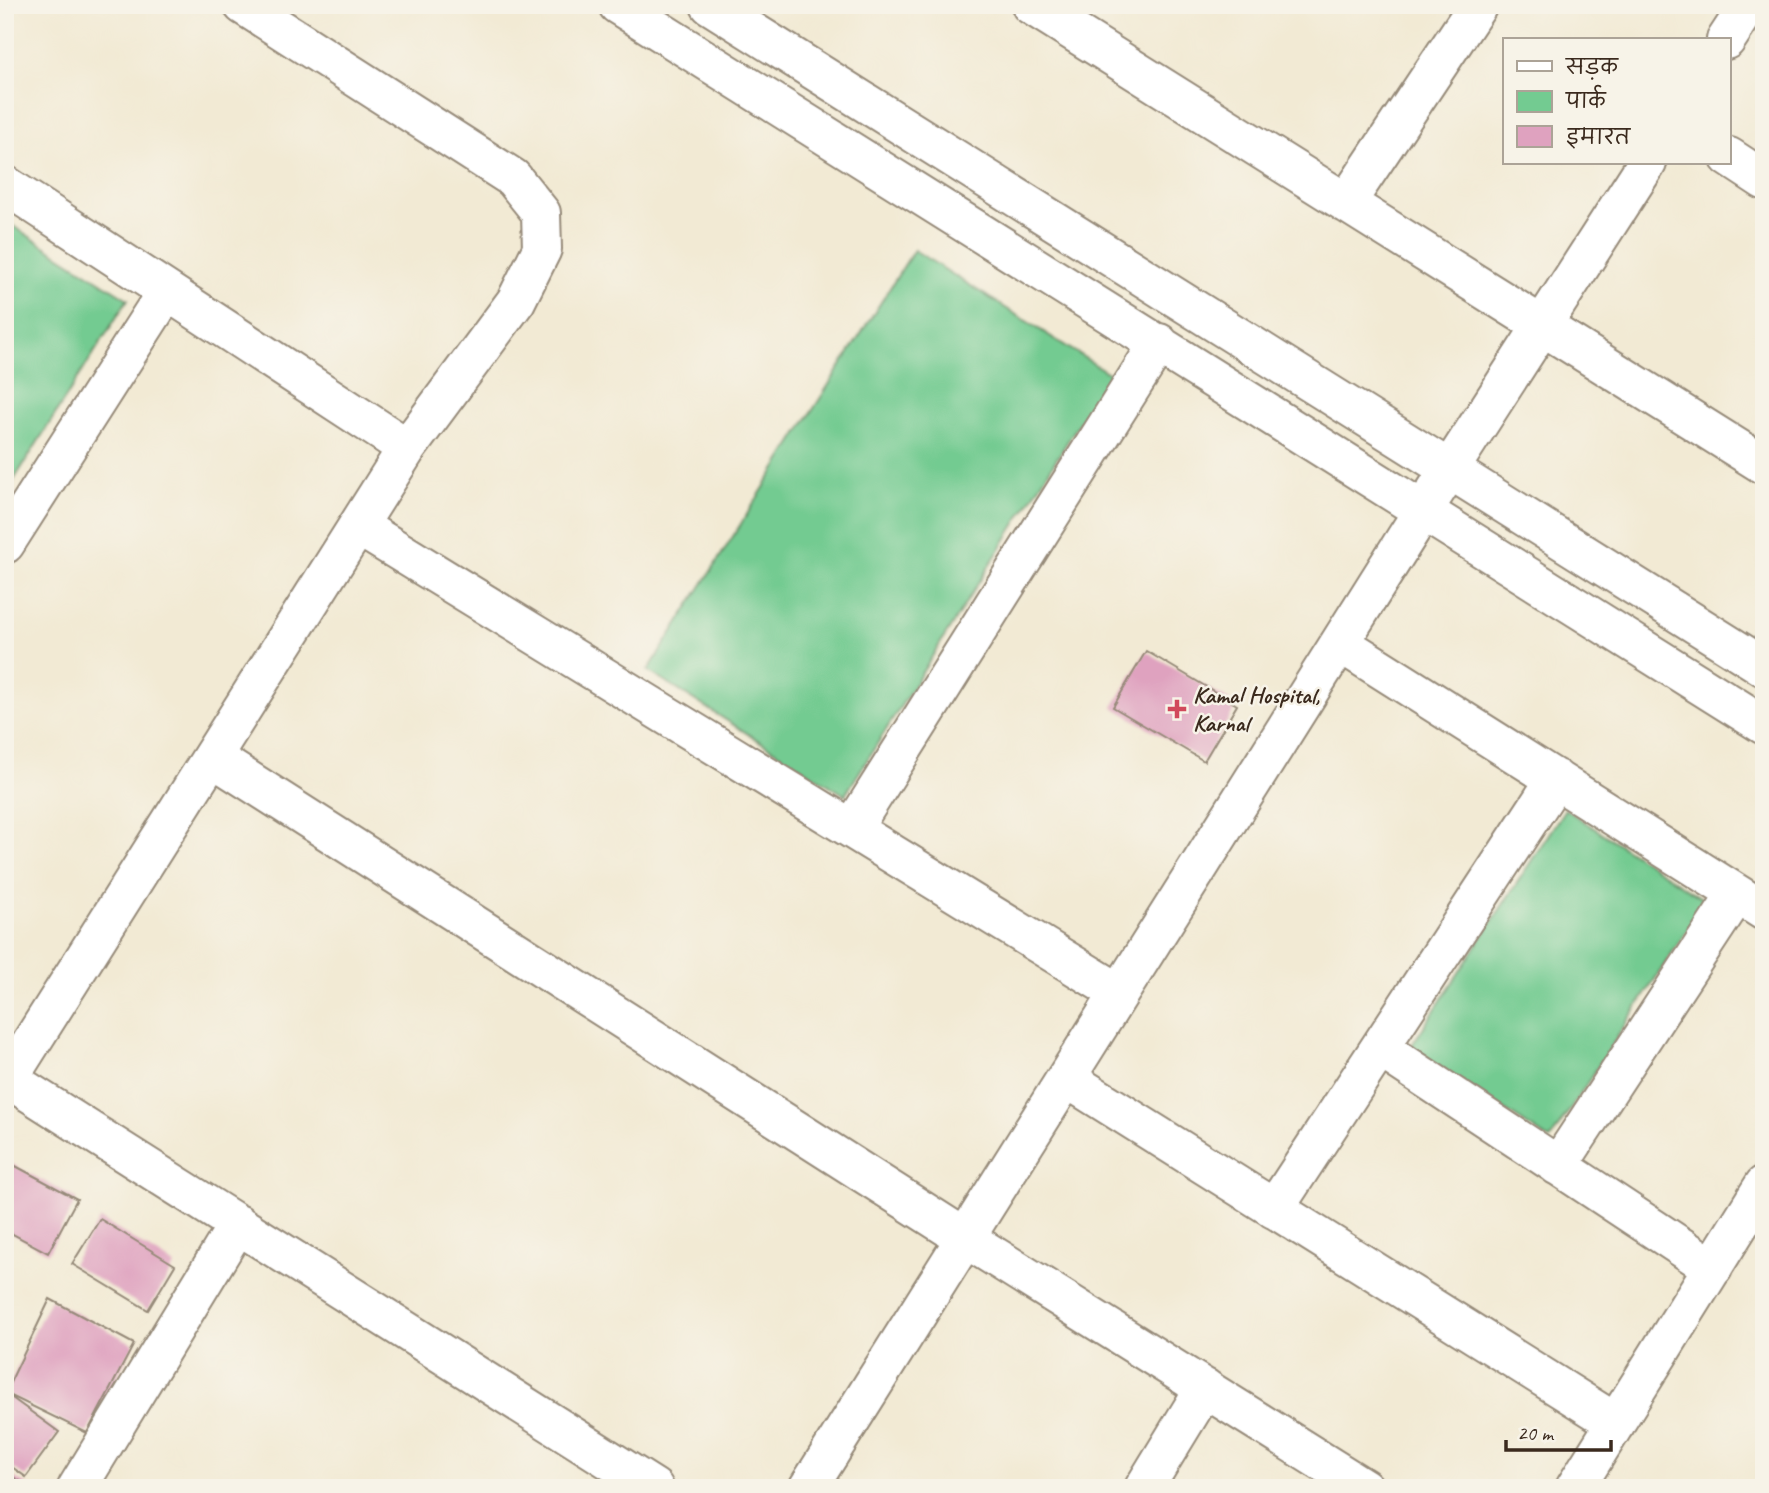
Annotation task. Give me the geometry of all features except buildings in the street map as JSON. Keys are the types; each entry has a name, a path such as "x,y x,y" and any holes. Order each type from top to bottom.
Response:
{"street":[{"path":"243,5 513,178 541,213 542,249 516,301 407,448 6,1080 654,1488"},
{"path":"618,5 1764,724"},
{"path":"710,5 1764,667"},
{"path":"1031,5 1764,465"},
{"path":"1727,38 1749,5"},
{"path":"1346,203 1474,6"},
{"path":"1730,158 1764,180"},
{"path":"808,1488 1424,509 1646,164"},
{"path":"5,185 407,448"},
{"path":"5,544 167,291"},
{"path":"852,829 1159,344"},
{"path":"358,526 1119,993"},
{"path":"1340,643 1750,902 1558,1166"},
{"path":"212,757 965,1238 1364,1488"},
{"path":"1274,1209 1556,779"},
{"path":"1380,1048 1713,1268"},
{"path":"1066,1078 1616,1423"},
{"path":"1575,1488 1764,1185"},
{"path":"77,1488 238,1224"},
{"path":"1144,1488 1205,1388"}],"green space":[{"path":"5,221 128,299 5,494"},
{"path":"914,250 1110,374 845,795 648,671"},
{"path":"1565,809 1706,901 1550,1140 1410,1048"}],"place":[{"name":"Kamal Hospital, Karnal","path":"1177,709"}]}
